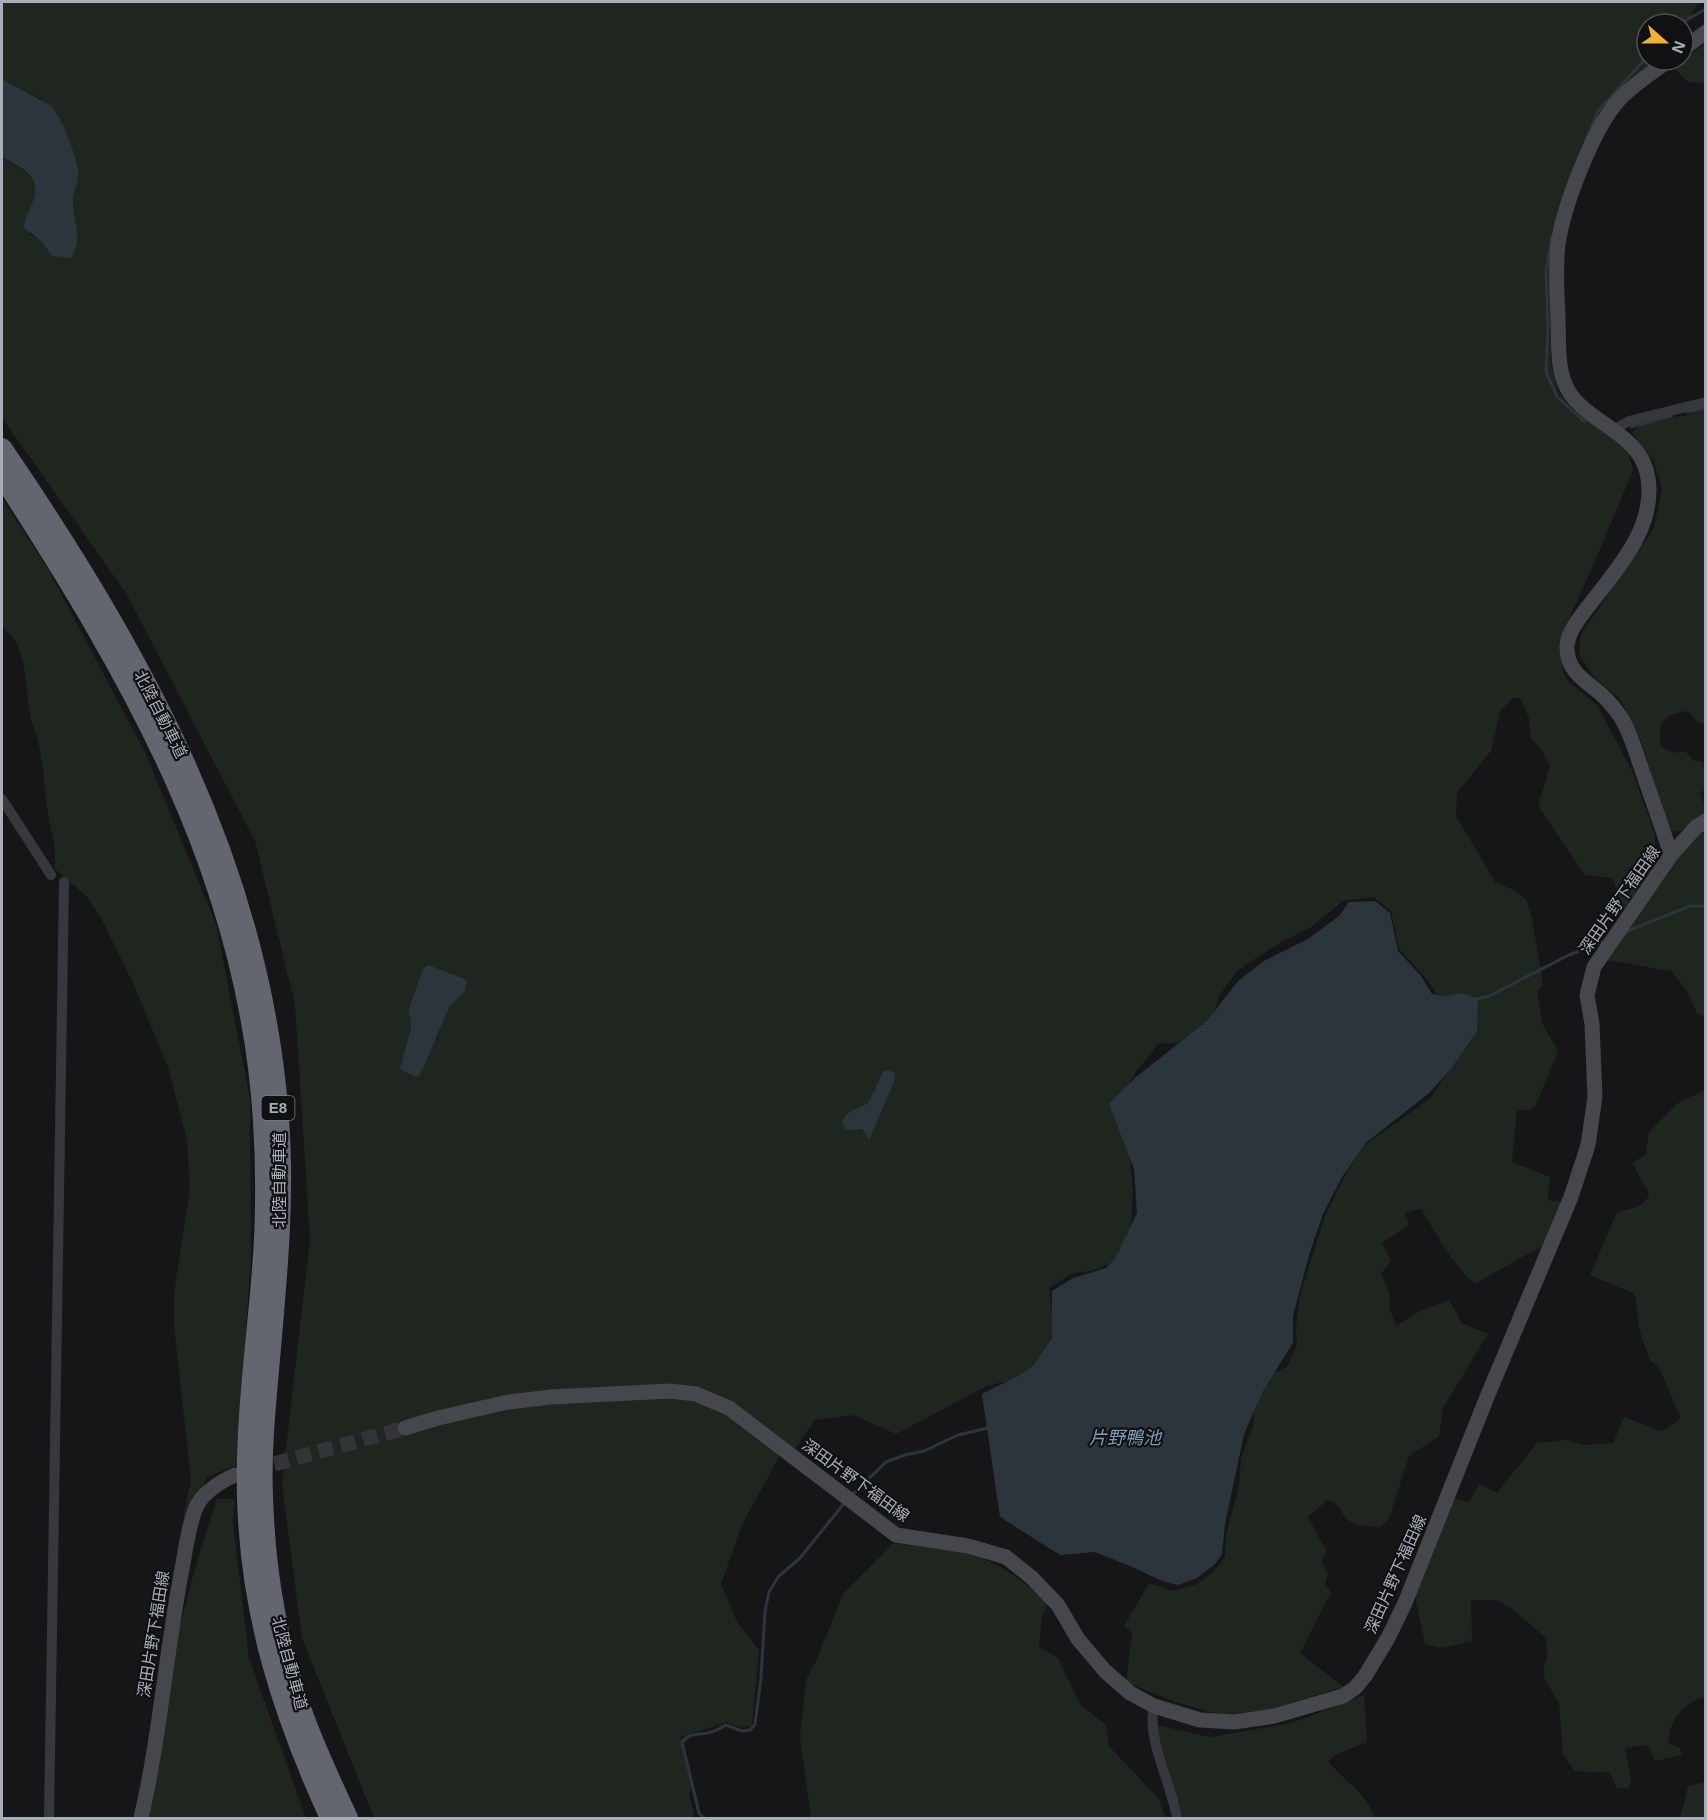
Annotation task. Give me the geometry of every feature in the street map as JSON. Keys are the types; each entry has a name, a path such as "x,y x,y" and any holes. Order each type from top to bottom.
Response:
{"highway":[{"name":"北陸自動車道","path":"2,448 126,645 161,710 184,757 223,853 254,958 266,1011 274,1066 281,1170 280,1233 264,1447 263,1496 266,1546 276,1613 295,1691 348,1818"},
{"name":"北陸自動車道","path":"2,476 114,656 163,751 209,862 239,963 258,1066 265,1168 262,1269 248,1444 247,1496 250,1550 257,1601 280,1695 296,1740 330,1818"}],"main road":[{"path":"1654,72 1620,99 1603,122 1570,201 1558,245 1556,274 1559,365 1564,381 1571,394 1582,406 1639,454 1648,478 1646,509 1635,543 1574,626 1569,636 1568,654 1576,674 1611,705 1624,724 1671,855"},
{"name":"深田片野下福田線","path":"405,1428 508,1402 565,1395 670,1390 696,1394 729,1408 896,1535 968,1546 1006,1557 1031,1577 1058,1605 1078,1639 1105,1671 1130,1693 1154,1706 1200,1719 1234,1722 1274,1716 1343,1696 1355,1688 1365,1676 1388,1638 1405,1603 1572,1197 1588,1144 1595,1097 1592,1024 1587,995 1594,967 1671,855 1696,827 1706,821"},
{"name":"深田片野下福田線","path":"141,1818 151,1767 172,1619 198,1504 209,1491 235,1475"}],"street":[{"path":"1613,430 1629,421 1706,402"},
{"path":"2,799 51,875"},
{"path":"49,1818 64,882"},
{"path":"1154,1706 1151,1719 1178,1818"}],"shaded area":[{"path":"2,2 1705,2 1696,5 1693,12 1635,12 1635,72 1643,72 1606,103 1588,138 1550,253 1551,363 1558,391 1570,408 1626,446 1632,466 1632,473 1564,629 1561,643 1563,672 1570,683 1597,705 1632,771 1654,832 1657,864 1624,914 1613,878 1585,875 1538,806 1550,766 1540,748 1531,739 1529,718 1520,698 1513,698 1500,711 1491,751 1457,793 1456,816 1495,882 1516,891 1526,899 1532,918 1543,984 1537,992 1543,1025 1558,1051 1535,1107 1529,1110 1517,1110 1512,1162 1550,1177 1548,1200 1562,1202 1545,1246 1475,1284 1453,1259 1421,1209 1405,1213 1409,1225 1382,1243 1391,1260 1381,1274 1389,1292 1390,1310 1396,1326 1418,1312 1449,1300 1462,1323 1488,1334 1443,1408 1439,1436 1409,1456 1389,1519 1380,1527 1357,1524 1349,1521 1337,1506 1328,1500 1307,1517 1326,1547 1322,1561 1328,1574 1325,1585 1331,1592 1300,1653 1344,1687 1267,1710 1221,1715 1175,1702 1126,1682 1132,1633 1124,1626 1149,1583 1173,1591 1197,1584 1213,1572 1225,1557 1226,1536 1239,1485 1241,1459 1253,1426 1255,1401 1264,1377 1287,1367 1297,1345 1299,1298 1325,1216 1358,1155 1369,1142 1431,1098 1463,1046 1443,1002 1423,975 1399,949 1391,911 1373,897 1343,901 1311,927 1276,945 1238,970 1219,996 1209,1029 1196,1041 1158,1044 1136,1072 1123,1093 1133,1191 1130,1239 1116,1261 1091,1271 1071,1274 1049,1288 1054,1330 1043,1359 1031,1375 987,1386 896,1434 853,1415 815,1420 795,1449 780,1455 742,1525 721,1584 737,1622 759,1650 752,1726 738,1727 727,1722 680,1737 692,1784 689,1794 694,1814 691,1818 374,1818 302,1638 282,1484 310,1239 295,1005 255,841 126,593 2,418 2,157 24,171 34,182 34,197 25,222 29,234 40,240 52,256 73,255 77,239 73,202 78,170 65,130 41,99 2,79","holes":["429,965 467,980 465,992 450,1006 436,1040 400,1069 411,1028 409,1009","883,1072 868,1139 862,1129 846,1114 868,1103"]},
{"path":"1705,44 1705,83 1688,82 1678,72 1695,72 1695,51"},
{"path":"1705,408 1705,725 1698,722 1688,711 1680,712 1668,717 1660,731 1661,746 1673,753 1685,751 1693,760 1702,762 1705,772 1705,789 1700,793 1705,814 1680,832 1668,830 1642,743 1620,699 1593,676 1579,654 1581,634 1654,528 1662,487 1653,460 1632,433 1640,425 1687,415"},
{"path":"2,498 48,569 145,752 216,924 250,1098 251,1256 237,1465 207,1477 189,1518 183,1517 191,1480 174,1326 174,1293 190,1189 187,1140 168,1067 133,983 100,916 86,896 55,869 55,848 47,809 43,768 30,716 24,667 17,643 2,626"},
{"path":"1705,827 1705,1017 1697,1014 1687,991 1671,971 1607,960 1684,849"},
{"path":"1705,1090 1706,1697 1685,1708 1671,1728 1669,1744 1680,1748 1682,1755 1655,1761 1648,1745 1625,1748 1631,1778 1629,1788 1617,1789 1610,1773 1574,1771 1563,1754 1559,1704 1544,1677 1547,1656 1546,1638 1512,1609 1496,1600 1471,1600 1472,1641 1442,1648 1425,1644 1414,1591 1452,1498 1469,1502 1479,1484 1497,1493 1537,1443 1566,1440 1584,1445 1613,1443 1624,1417 1662,1431 1679,1420 1680,1416 1658,1366 1650,1361 1638,1326 1636,1297 1633,1293 1590,1275 1617,1212 1631,1209 1647,1199 1649,1194 1632,1163 1646,1154 1649,1132 1678,1103"},
{"path":"217,1499 235,1499 233,1522 249,1658 306,1818 146,1818 177,1637 198,1558"},
{"path":"893,1543 976,1556 999,1566 1020,1580 1047,1604 1042,1616 1039,1647 1058,1658 1080,1704 1106,1725 1109,1746 1160,1800 1165,1818 811,1818 800,1737 806,1680 843,1594"},
{"path":"1364,1695 1367,1742 1337,1754 1328,1761 1360,1793 1375,1818 1183,1818 1155,1725 1210,1737 1292,1723"},
{"path":"1705,1782 1705,1818 1680,1818 1688,1786"}],"water":[{"path":"2,79 50,105 59,117 67,135 78,170 73,203 77,245 71,258 52,256 40,240 24,228 35,187 30,175 2,157"},
{"name":"片野鴨池","path":"1375,901 1390,913 1398,951 1421,976 1432,994 1447,996 1462,993 1478,999 1477,1031 1450,1070 1428,1094 1367,1142 1342,1177 1323,1214 1309,1255 1293,1316 1293,1343 1264,1389 1244,1434 1225,1524 1222,1554 1215,1564 1197,1578 1178,1585 1162,1581 1095,1552 1060,1555 1000,1517 982,1394 1033,1366 1052,1338 1052,1291 1073,1278 1106,1268 1116,1257 1137,1213 1134,1169 1109,1104 1136,1077 1207,1021 1238,981 1264,961 1308,939 1339,916 1349,902"},
{"path":"429,965 467,980 465,992 450,1006 420,1075 415,1077 400,1069 411,1028 409,1009 423,969"},
{"path":"889,1070 895,1073 894,1082 869,1140 862,1129 846,1130 842,1123 846,1114 868,1103 883,1072"}],"waterway":[{"path":"1695,15 1706,9"},
{"path":"1585,142 1598,111 1635,70"},
{"path":"1552,236 1546,271 1548,326 1546,372 1557,397 1585,422"},
{"path":"1687,412 1706,408"},
{"path":"1631,427 1672,416"},
{"path":"1625,932 1690,906 1706,906"},
{"path":"1475,999 1487,997 1569,955 1605,941"},
{"path":"853,1494 886,1462 924,1451 958,1435 988,1428"},
{"path":"704,1818 699,1813 682,1742 692,1735 713,1732 726,1725 742,1731 750,1730 755,1724 761,1678 765,1611 769,1592 778,1577 800,1558 846,1501"}],"tunnel":[{"path":"252,1470 405,1428"}]}
